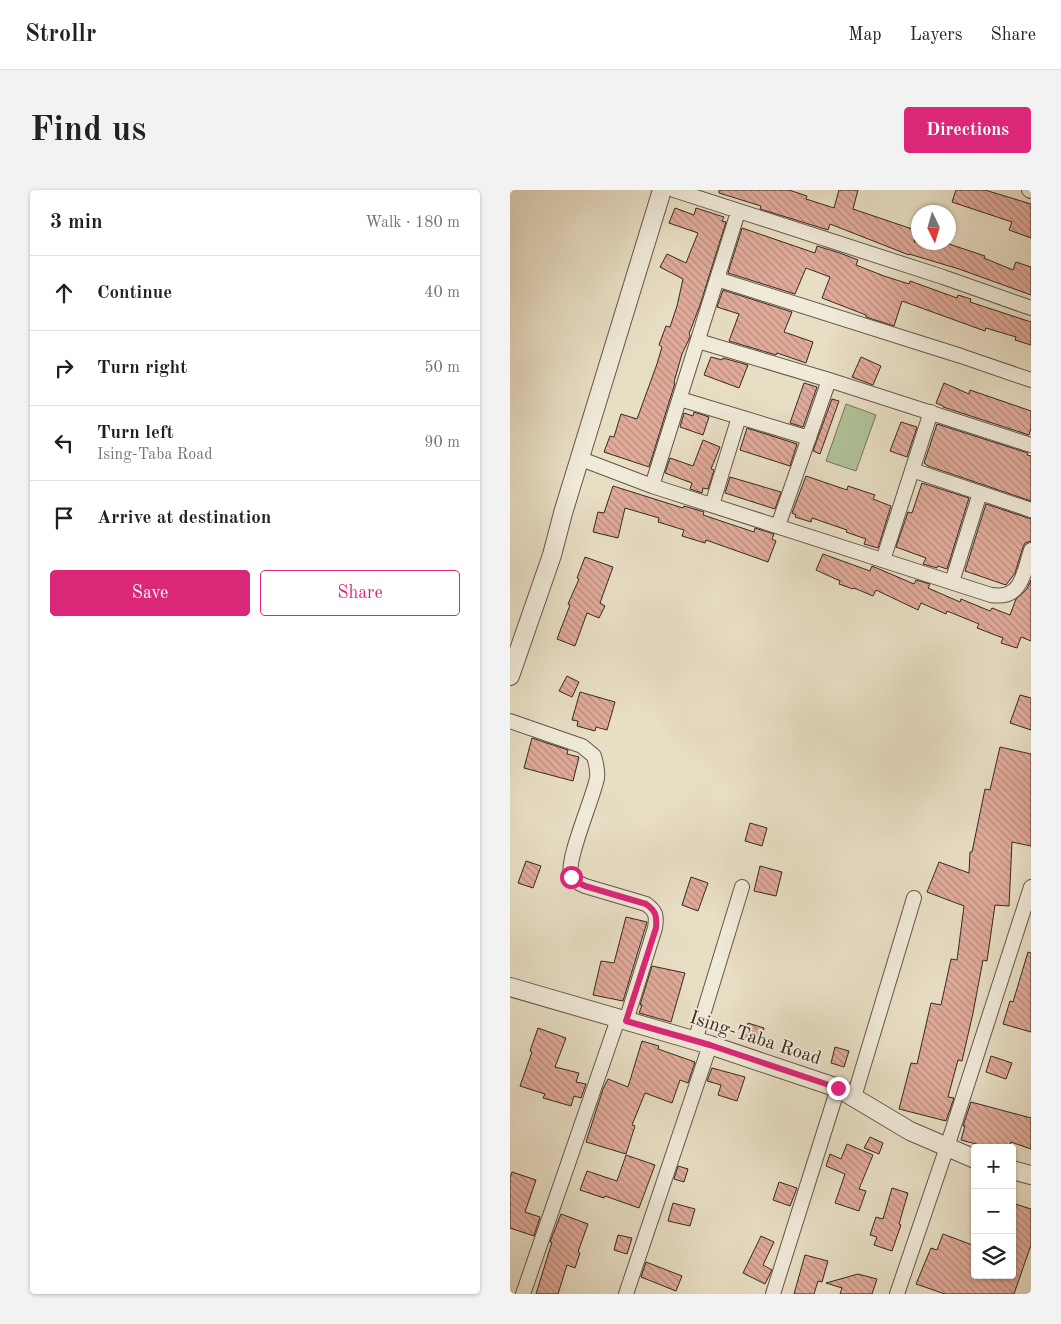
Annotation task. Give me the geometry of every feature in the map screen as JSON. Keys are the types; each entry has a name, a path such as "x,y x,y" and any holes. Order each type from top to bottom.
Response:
{"street":[{"path":"510,676 552,555 563,513 662,190"},
{"path":"674,190 1031,308"},
{"path":"652,486 738,212"},
{"path":"717,280 1031,380"},
{"path":"698,341 931,412 1031,445"},
{"path":"778,526 828,380"},
{"path":"680,399 809,438"},
{"path":"883,560 931,412"},
{"path":"712,505 739,417"},
{"path":"580,459 652,486 991,595 1009,595 1017,590 1031,550"},
{"path":"912,470 1031,510"},
{"path":"952,582 980,493"},
{"path":"510,721 582,746 594,756 597,777 570,868 571,877 585,886 646,904 654,910 657,918 656,928 523,1294"},
{"path":"896,1294 947,1147 1031,886"},
{"path":"626,1294 703,1043 742,887"},
{"path":"854,1097 914,898"},
{"name":"Ising-Taba Road","path":"510,986 703,1043 838,1088 910,1131 971,1157"},
{"path":"773,1294 838,1088"},
{"path":"1016,1171 1031,1175"}],"green space":[{"path":"846,404 876,415 856,471 826,461"}],"building":[{"path":"719,190 789,190 807,196 806,199 834,208 839,190 858,190 853,209 911,229 911,250 956,250 956,246 985,256 984,258 1013,270 1016,262 1031,267 1031,295 959,269 909,255 830,224 828,230 760,209 761,206 719,193"},
{"path":"956,190 985,190 1031,204 1031,238 1009,230 1012,222 952,202"},
{"path":"675,208 694,215 696,208 724,217 722,221 726,222 689,334 690,337 682,354 649,467 604,452 610,436 614,437 621,414 637,419 657,364 662,347 659,345 666,326 670,327 677,306 683,279 660,267 667,254 686,263 698,233 669,223"},
{"path":"742,228 815,253 817,246 840,253 858,260 856,265 884,276 909,284 910,281 957,298 958,295 971,299 970,302 1031,322 1031,345 1015,340 1016,337 986,328 985,331 902,301 894,326 866,317 866,315 822,298 830,277 806,268 795,294 728,273"},
{"path":"723,290 792,312 784,332 813,342 806,363 777,353 776,355 729,341 739,314 717,307"},
{"path":"711,357 722,360 723,358 748,365 739,388 704,375"},
{"path":"861,357 881,366 873,385 852,377"},
{"path":"804,383 817,387 803,427 790,423"},
{"path":"944,383 969,394 970,390 1031,411 1029,435 943,407 936,403"},
{"path":"832,399 839,401 820,454 813,451"},
{"path":"694,412 709,417 703,435 680,427 684,413 693,416"},
{"path":"901,422 917,427 907,457 890,451"},
{"path":"937,424 1028,453 1027,455 1031,456 1031,501 924,463"},
{"path":"747,428 797,444 790,466 740,450"},
{"path":"703,440 720,447 711,469 714,470 708,489 703,488 702,493 690,489 692,483 665,473 670,458 693,466"},
{"path":"806,476 847,490 848,486 875,495 873,499 891,506 878,548 864,544 866,539 846,532 847,530 812,518 811,522 795,517 796,515 792,513"},
{"path":"730,477 781,492 775,509 725,493"},
{"path":"922,483 969,498 947,569 923,564 926,558 896,547 908,512 912,513"},
{"path":"613,486 683,508 684,506 704,512 703,515 754,532 755,528 774,534 772,539 776,541 768,562 706,540 705,543 682,536 684,530 658,522 659,518 625,508 618,538 593,532 598,512 604,513"},
{"path":"986,504 1031,519 1031,541 1025,543 1015,573 1006,585 965,571"},
{"path":"823,554 870,571 872,566 914,584 916,580 930,584 928,588 960,602 961,599 990,611 992,608 1010,615 1016,599 1027,589 1031,580 1031,641 1021,637 1017,648 1001,643 1003,638 977,628 979,624 947,611 946,614 921,603 918,610 876,590 873,596 839,584 840,581 816,570"},
{"path":"585,557 613,567 600,603 605,606 599,618 587,613 575,646 557,639"},
{"path":"567,676 579,682 572,697 559,691"},
{"path":"580,692 615,702 607,730 596,727 595,731 577,726 578,721 572,720"},
{"path":"1020,695 1031,698 1031,730 1010,723"},
{"path":"532,738 568,750 567,754 579,757 573,781 524,768"},
{"path":"1000,747 1031,754 1031,846 1012,842 1009,906 995,905 987,961 983,960 962,1061 958,1060 948,1097 954,1098 946,1121 899,1109 911,1063 917,1064 931,1003 941,1005 951,959 957,960 964,906 927,892 939,862 969,873 970,852 972,852 985,789 990,790"},
{"path":"750,823 767,828 762,846 745,841"},
{"path":"526,861 541,866 533,888 518,883"},
{"path":"760,866 782,872 776,896 754,891"},
{"path":"691,877 708,883 698,911 682,905"},
{"path":"626,917 647,922 623,1001 593,995 601,961 614,963"},
{"path":"1028,952 1031,953 1031,1032 1003,1024 1010,1001 1013,1002"},
{"path":"652,966 685,973 671,1022 639,1013"},
{"path":"748,1023 764,1028 760,1044 744,1039"},
{"path":"538,1028 566,1038 555,1067 579,1073 576,1082 586,1084 581,1098 574,1096 571,1106 543,1098 545,1094 520,1086"},
{"path":"642,1041 659,1046 658,1049 695,1062 688,1083 680,1080 672,1103 645,1093 632,1125 635,1126 626,1154 586,1142 608,1079 628,1087"},
{"path":"835,1047 849,1051 844,1067 831,1063"},
{"path":"991,1056 1012,1063 1006,1079 986,1072"},
{"path":"712,1068 745,1077 737,1101 718,1095 721,1085 707,1081"},
{"path":"971,1102 1031,1118 1031,1149 1011,1142 1010,1144 976,1144 961,1140 965,1126 963,1126"},
{"path":"870,1137 883,1143 879,1154 864,1148"},
{"path":"847,1144 873,1155 859,1189 866,1191 859,1211 835,1203 845,1174 826,1166 830,1154 841,1159"},
{"path":"626,1155 655,1165 639,1208 605,1196 604,1198 580,1190 587,1171 617,1181"},
{"path":"678,1166 688,1169 684,1182 674,1179"},
{"path":"512,1172 536,1180 525,1212 540,1217 534,1236 510,1228 510,1178"},
{"path":"779,1182 797,1188 790,1206 773,1200"},
{"path":"892,1188 908,1193 899,1224 901,1225 892,1251 874,1245 877,1237 870,1235 876,1217 883,1219"},
{"path":"673,1203 695,1209 690,1226 668,1221"},
{"path":"1016,1204 1031,1209 1031,1245 1014,1294 945,1294 916,1284 931,1248 937,1250 943,1234 971,1244 971,1279 1016,1279"},
{"path":"561,1214 588,1224 578,1252 580,1253 575,1268 567,1265 558,1294 536,1294 552,1242 550,1242"},
{"path":"618,1235 632,1238 627,1254 614,1250"},
{"path":"761,1236 774,1242 763,1265 772,1270 765,1284 743,1273"},
{"path":"805,1255 828,1261 822,1282 818,1281 814,1294 794,1294"},
{"path":"646,1262 682,1276 676,1291 641,1277"},
{"path":"858,1274 877,1279 872,1294 840,1294 842,1288 826,1283"}],"route":[{"path":"571,877 585,886 646,904 654,910 657,918 656,928 626,1021 710,1045 838,1088"}]}
